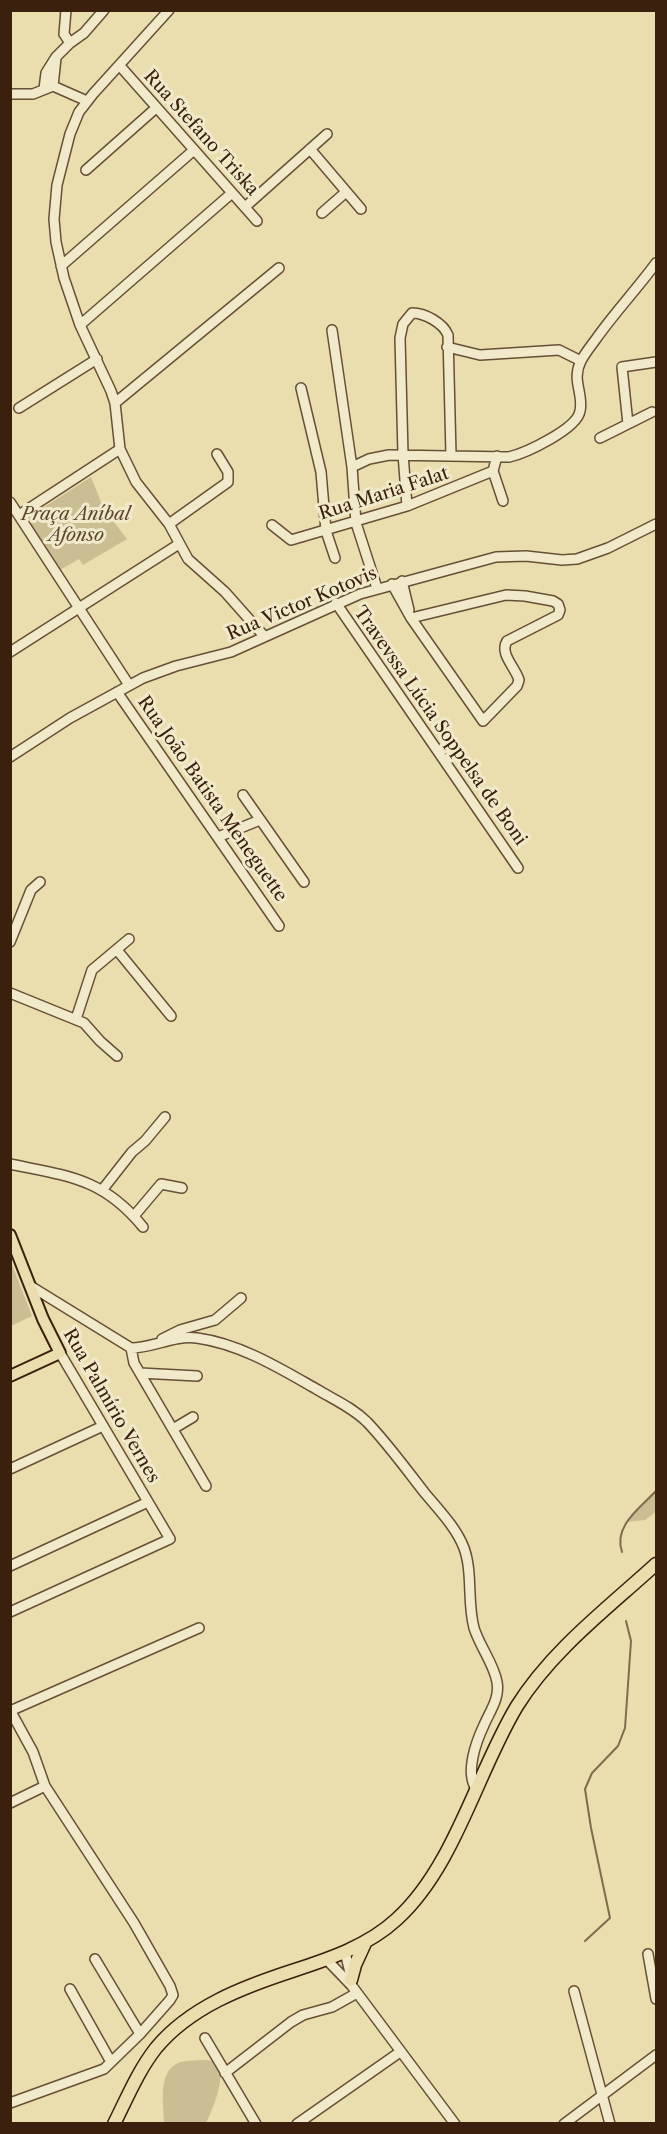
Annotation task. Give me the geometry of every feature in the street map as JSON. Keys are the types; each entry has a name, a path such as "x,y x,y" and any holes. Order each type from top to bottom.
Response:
{"highway":[{"path":"114,2124 138,2076 157,2048 182,2022 226,1996 272,1977 345,1952 397,1920 419,1896 447,1851 507,1724 532,1684 566,1647 657,1564"},
{"path":"354,1986 355,1965 366,1941"}],"main road":[{"name":"Rua Palmírio Vernes","path":"10,1235 43,1319 60,1353"},
{"path":"10,1376 60,1353"}],"street":[{"path":"66,10 64,34 70,43"},
{"path":"49,87 56,57 84,33 104,10"},
{"path":"169,10 87,101 70,134 57,185 54,219 61,266 80,325 108,383 115,403 120,449 136,482 169,524 188,559 225,592 264,636"},
{"name":"Rua Stefano Triska","path":"120,66 257,221"},
{"path":"10,94 33,94 49,87 87,101"},
{"path":"86,170 156,108"},
{"path":"245,207 327,134"},
{"path":"310,149 360,209"},
{"path":"61,266 194,150"},
{"path":"322,213 346,192"},
{"path":"80,325 232,193"},
{"path":"352,467 378,456 403,454 509,457 528,452 544,444 575,420 580,408 576,379 581,361 616,311 656,265"},
{"path":"115,403 279,268"},
{"path":"408,506 403,454 400,338 403,324 412,313 428,317 444,328 448,335 451,455"},
{"path":"332,330 352,467 356,522 377,588"},
{"path":"447,347 480,355 559,350 581,361"},
{"path":"19,408 97,359"},
{"path":"628,424 622,367 657,362"},
{"path":"301,388 321,472 326,531 335,558"},
{"path":"600,438 652,412"},
{"path":"19,515 120,449"},
{"path":"169,524 228,483 228,472 217,454"},
{"path":"496,456 493,471 503,501"},
{"name":"Rua Maria Falat","path":"272,525 291,540 408,506 493,471"},
{"path":"10,502 129,685"},
{"name":"Rua Victor Kotovis","path":"10,757 57,726 129,685 163,669 231,652 336,603 377,588 496,557 577,559 608,548 657,524"},
{"path":"10,652 179,544"},
{"path":"397,583 411,618 483,721 517,686 519,681 504,652 507,641 558,615 560,610 558,604 553,602 525,596 506,595 411,618"},
{"name":"Travevssa Lúcia Soppelsa de Boni","path":"336,603 518,868"},
{"name":"Rua João Batista Meneguette","path":"117,692 279,926"},
{"path":"243,795 304,882"},
{"path":"218,837 260,820"},
{"path":"10,942 31,890 40,882"},
{"path":"76,1019 92,970 129,939"},
{"path":"117,950 171,1016"},
{"path":"10,993 88,1026 117,1056"},
{"path":"104,1190 132,1152 145,1141 165,1117"},
{"path":"10,1164 80,1179 104,1190 143,1227"},
{"path":"134,1216 161,1184 182,1188"},
{"path":"32,1287 130,1348 189,1338 211,1341 274,1365 346,1406 366,1422 399,1459 448,1522 464,1548 468,1564 472,1623 497,1681 498,1692 479,1737 471,1769 472,1783 476,1789"},
{"path":"150,1346 172,1333 215,1320 241,1298"},
{"path":"130,1348 134,1363 206,1486"},
{"name":"Rua Palmírio Vernes","path":"10,1612 170,1539 60,1353"},
{"path":"140,1373 197,1376"},
{"path":"173,1429 193,1417"},
{"path":"10,1469 103,1426"},
{"path":"10,1566 148,1502"},
{"path":"10,2103 104,2069 140,2034 173,1995 134,1923 45,1786 33,1752 11,1711 199,1628"},
{"path":"10,1803 45,1786"},
{"path":"345,1952 354,1986"},
{"path":"648,1954 657,1999"},
{"path":"95,1959 140,2034"},
{"path":"327,1960 354,1986 453,2123"},
{"path":"225,2073 291,2022 303,2015 332,2007 354,1986"},
{"path":"70,1989 111,2062"},
{"path":"574,1991 610,2124"},
{"path":"205,2038 256,2124"},
{"path":"297,2124 400,2052"},
{"path":"564,2124 657,2055"}],"green space":[{"name":"Praça Aníbal Afonso","path":"91,477 104,509 127,539 83,565 79,559 60,570 27,518"},
{"path":"11,1262 32,1316 10,1326"},
{"path":"656,1489 656,1512 645,1520 625,1522"},
{"path":"201,2060 216,2063 220,2075 218,2093 206,2123 164,2124 164,2081 171,2067 178,2063"}],"waterway":[{"path":"622,1552 621,1534 625,1526 656,1491"},
{"path":"585,1941 610,1918 585,1789 592,1773 618,1746 625,1728 631,1641 626,1621"}]}
